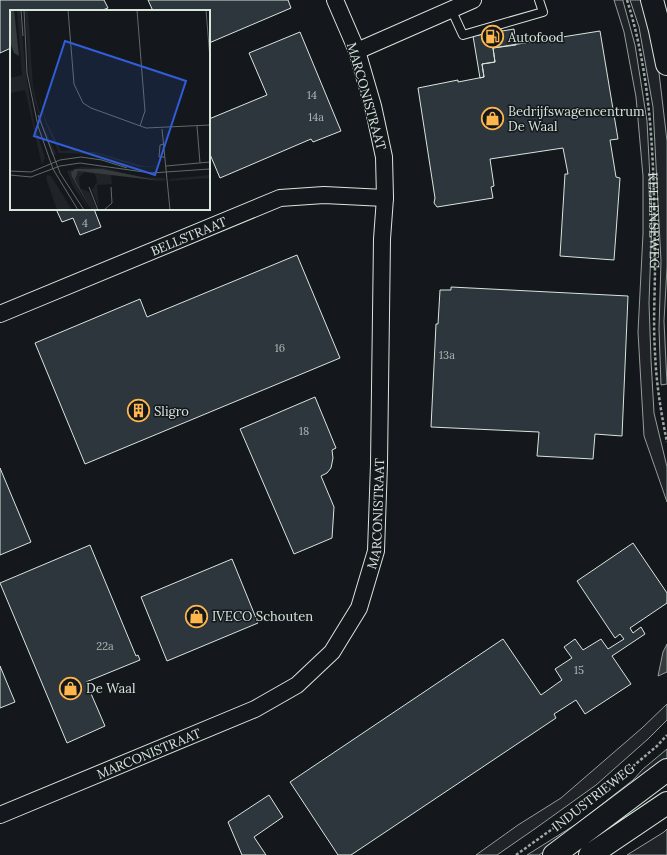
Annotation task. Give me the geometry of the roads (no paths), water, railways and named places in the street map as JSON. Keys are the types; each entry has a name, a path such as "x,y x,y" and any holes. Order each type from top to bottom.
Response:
{"main road":[{"path":"652,0 667,64"},
{"name":"INDUSTRIEWEG","path":"554,855 667,770"},
{"path":"590,855 667,803"}],"street":[{"name":"MARCONISTRAAT","path":"0,815 255,708 297,685 332,652 359,608 376,551 379,464 382,239 385,198 384,157 373,106 357,51 335,0"},
{"path":"357,51 473,0"},
{"name":"BELLSTRAAT","path":"0,314 280,198 324,195 385,198"}],"lane":[{"path":"451,10 463,35 543,12 539,0"}],"place":[{"name":"Autofood","path":"493,37"},
{"name":"Bedrijfswagencentrum De Waal","path":"493,118"},
{"name":"Sligro","path":"138,411"},
{"name":"IVECO Schouten","path":"196,616"},
{"name":"De Waal","path":"70,688"}]}
